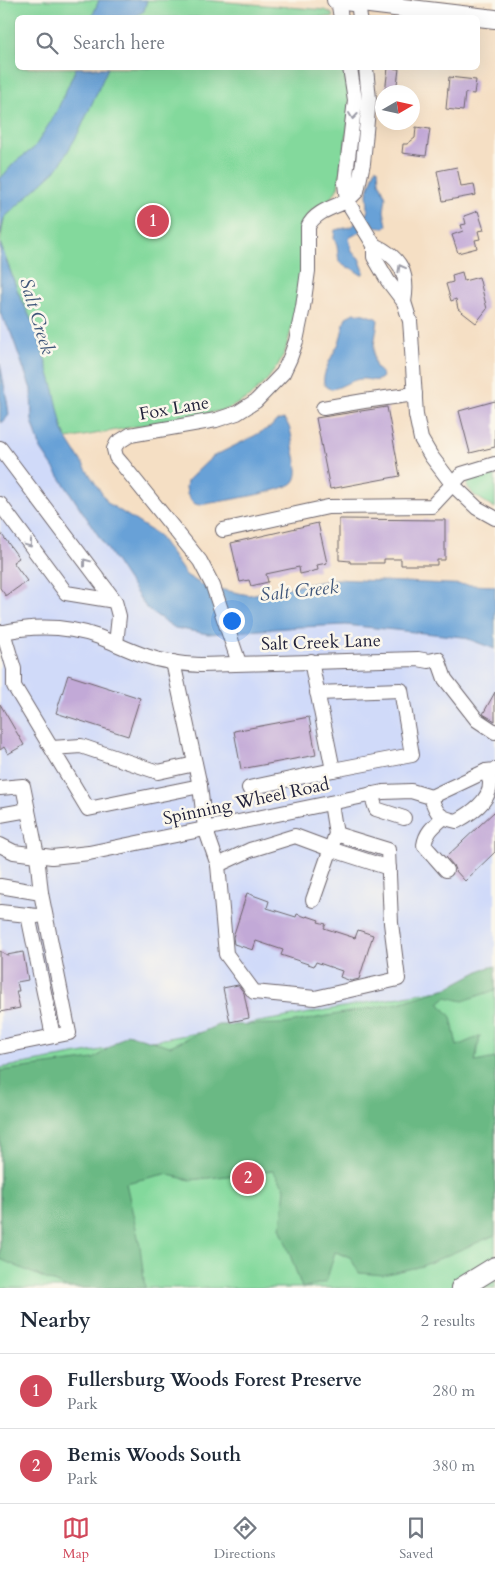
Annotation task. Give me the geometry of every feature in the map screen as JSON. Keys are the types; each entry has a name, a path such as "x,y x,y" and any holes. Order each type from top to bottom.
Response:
{"highway":[{"path":"460,1288 495,1267"}],"main road":[{"path":"348,3 440,6 478,15"},
{"path":"480,15 495,19"}],"street":[{"path":"342,15 348,3"},
{"path":"350,70 355,100 345,183 347,200 374,245 374,257 388,281 404,302 410,321 416,415 421,439 431,456 453,484 476,508 495,518"},
{"path":"347,200 358,191 363,163 369,99 366,70"},
{"name":"Fox Lane","path":"239,663 213,586 200,561 116,457 114,449 117,443 130,435 226,418 252,404 269,388 283,373 296,341 308,271 308,228 316,216 347,200"},
{"path":"323,408 364,400 415,394"},
{"path":"0,448 115,601 119,616 116,644"},
{"path":"224,530 328,507 432,506 462,474 495,464"},
{"path":"0,504 66,593 115,601"},
{"name":"Salt Creek Lane","path":"2,632 42,628 86,633 145,656 200,665 418,658 429,661 438,659 445,679 477,720 495,732"},
{"path":"2,632 14,669 14,686 88,809 200,786"},
{"path":"311,661 333,770"},
{"path":"173,662 200,786 205,828 218,865 226,954 254,992 314,998 398,979 391,923 388,850 336,834"},
{"path":"250,788 412,755 401,690 317,692"},
{"path":"52,748 81,746 158,772 195,764"},
{"path":"491,771 488,794 468,816 457,821 443,818 434,808 431,797 491,771"},
{"path":"0,788 23,786 69,1033 0,1047"},
{"name":"Spinning Wheel Road","path":"0,846 14,852 52,857 89,853 383,792 410,791 431,797"},
{"path":"371,794 376,809 404,818"},
{"path":"313,900 336,834 331,802"},
{"path":"0,815 28,810"},
{"path":"443,818 425,837 424,844 446,870"},
{"path":"218,865 250,850 295,836 389,868"},
{"path":"0,886 42,894"},
{"path":"0,912 46,917"},
{"path":"28,915 54,1036"}],"shaded area":[{"path":"0,313 11,333 31,389 32,421 147,609 299,627 346,625 463,637 495,649 495,981 0,1072"}],"green space":[{"path":"0,0 203,0 325,10 332,15 15,15 15,70 346,70 349,113 338,187 327,201 309,213 305,219 300,283 293,323 285,352 267,380 248,398 228,409 67,439 63,431 37,332 18,292 0,243 4,219 0,219"},
{"path":"495,467 495,508 474,495 467,486 469,476"},
{"path":"495,966 495,990 463,1001 446,997 439,1003 451,1017 457,1046 480,1036 475,1062 495,1058 495,1235 422,1266 383,1275 359,1273 350,1257 335,1252 326,1282 302,1288 280,1227 285,1188 273,1171 190,1180 165,1174 126,1183 140,1246 145,1288 67,1288 0,1259 0,1071 94,1059 127,1034 170,1046 218,1025 284,1024 399,1003 447,988 483,969"},
{"path":"495,980 495,1288 0,1288 0,1068"}],"water":[{"path":"99,0 147,0 144,11 137,15 93,15"},
{"path":"75,70 107,70 79,132 58,168 4,218 0,236 0,179 15,162 34,148 56,113"},
{"path":"376,167 378,169 379,181 386,197 384,211 387,225 384,228 368,227 349,238 352,252 359,258 364,271 363,274 360,274 339,262 334,238 335,230 350,227 367,213 367,193"},
{"name":"Salt Creek","path":"0,243 18,292 37,332 54,390 63,431 67,439 108,503 158,535 186,575 204,586 249,595 335,579 495,586 495,649 463,637 346,625 208,634 175,628 147,609 41,449 32,421 31,389 11,333 0,313"},
{"path":"354,313 364,314 378,320 374,344 374,362 383,377 375,380 358,379 331,389 325,385 324,380 327,367 339,343 346,317"},
{"path":"0,364 9,415 3,422 0,422"},
{"path":"284,419 290,430 296,463 297,475 294,482 288,486 265,493 200,505 195,504 189,498 186,487 187,481 212,457 272,426 276,421"}],"building":[{"path":"388,70 399,70 397,85 386,85"},
{"path":"449,77 476,80 474,94 465,93 463,111 446,109"},
{"path":"420,128 430,129 426,156 402,153 403,144 407,144 415,138 416,130 420,130"},
{"path":"457,167 461,186 474,184 476,195 443,201 437,171"},
{"path":"478,211 484,230 478,231 480,239 475,240 477,248 458,253 452,235 463,231 461,225 466,224 464,216"},
{"path":"462,272 464,281 479,277 487,309 476,323 458,309 456,299 451,301 446,284 453,282 452,275"},
{"path":"495,401 495,447 470,453 459,411"},
{"path":"387,407 400,476 330,489 316,418"},
{"path":"339,519 445,520 445,560 437,560 437,565 401,565 401,559 384,559 384,563 350,563 350,561 339,560"},
{"path":"318,523 327,563 317,565 318,570 300,574 299,567 266,574 268,582 251,586 249,580 240,582 231,543"},
{"path":"0,532 19,558 13,562 27,581 6,596 0,588"},
{"path":"68,675 140,698 128,736 56,713"},
{"path":"495,692 495,721 483,714"},
{"path":"0,704 24,745 8,754 4,747 0,750"},
{"path":"309,717 316,755 241,769 234,731"},
{"path":"495,811 495,852 465,881 446,857"},
{"path":"247,893 269,901 267,908 296,917 297,914 319,920 318,922 326,924 324,928 355,938 358,930 373,935 359,979 351,981 340,977 342,971 316,962 314,966 281,955 283,950 256,941 253,950 234,944 233,937"},
{"path":"0,951 7,955 23,952 28,980 17,982 19,991 16,991 20,1008 0,1012"},
{"path":"238,985 244,993 249,1018 230,1022 223,988"}],"place":[{"name":"Fullersburg Woods Forest Preserve","path":"153,221"},
{"name":"Bemis Woods South","path":"248,1178"}]}
